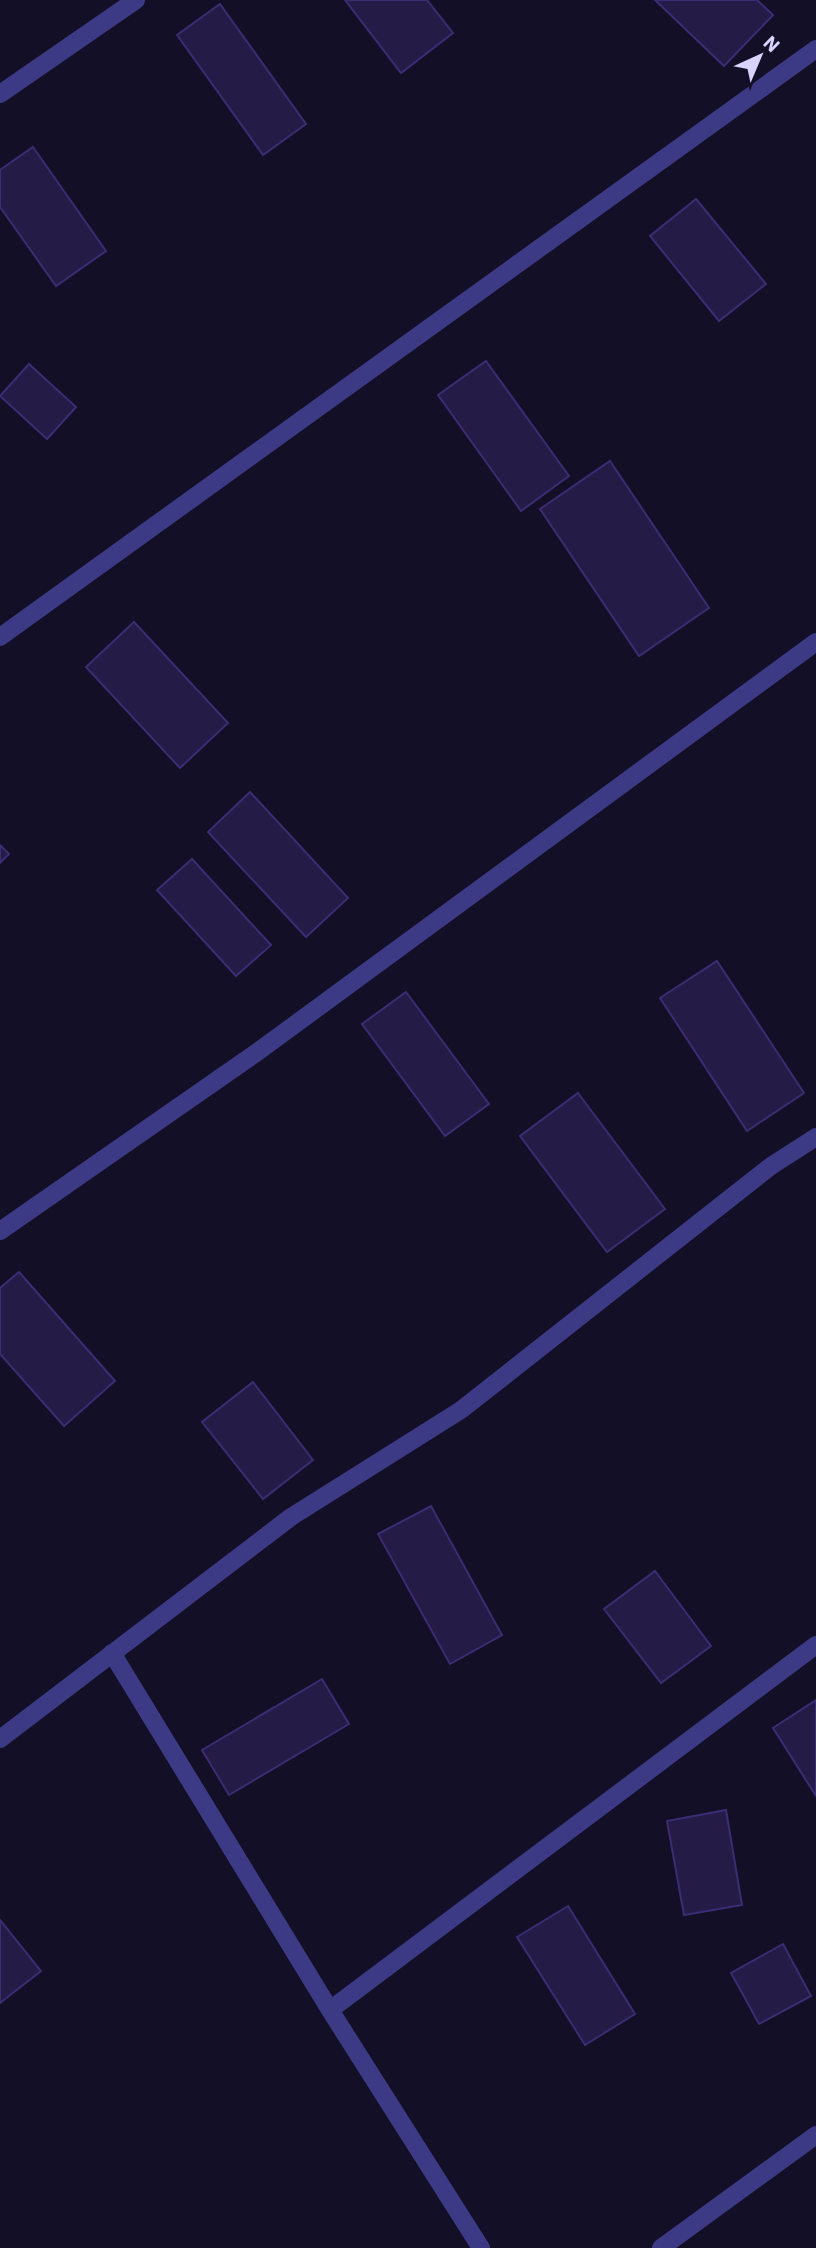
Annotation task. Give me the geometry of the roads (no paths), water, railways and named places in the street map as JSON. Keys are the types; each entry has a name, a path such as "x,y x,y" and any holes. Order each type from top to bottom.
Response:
{"street":[{"path":"0,94 136,0"},
{"path":"0,637 816,49"},
{"path":"0,1231 256,1053 816,642"},
{"path":"0,1739 291,1517 461,1410 771,1166 816,1137"},
{"path":"330,2010 816,1645"},
{"path":"112,1653 330,2010 481,2248"},
{"path":"661,2248 816,2135"}]}
